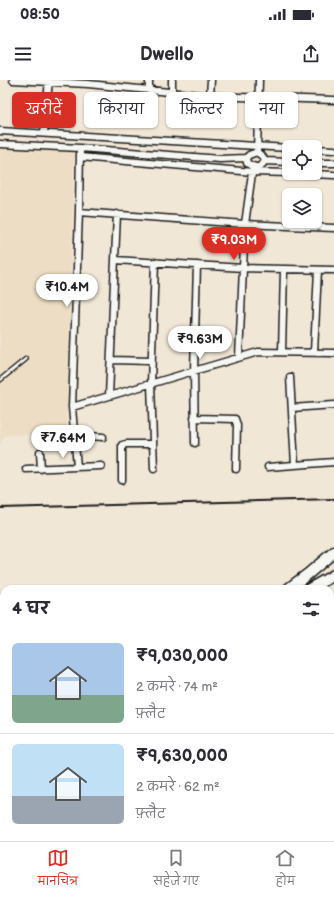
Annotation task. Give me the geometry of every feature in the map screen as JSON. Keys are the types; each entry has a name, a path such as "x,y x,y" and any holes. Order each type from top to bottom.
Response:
{"highway":[{"path":"293,585 334,552"},
{"path":"317,585 334,575"}],"street":[{"path":"13,80 88,82 166,92"},
{"path":"149,80 149,91"},
{"path":"172,80 172,92"},
{"path":"210,80 210,92"},
{"path":"258,92 259,80"},
{"path":"44,133 49,81"},
{"path":"298,99 334,100"},
{"path":"257,128 257,150 265,161"},
{"path":"0,131 94,136 257,150 282,148"},
{"path":"92,149 94,136"},
{"path":"0,144 80,148 220,159 246,158 248,155 257,150"},
{"path":"77,467 72,407 80,212 80,148"},
{"path":"322,149 334,150"},
{"path":"80,157 282,172"},
{"path":"246,158 247,163 253,169"},
{"path":"265,161 282,162"},
{"path":"253,169 262,166 265,161"},
{"path":"322,162 334,163"},
{"path":"240,357 245,224 253,169"},
{"path":"322,174 334,175"},
{"path":"80,212 245,224 334,228"},
{"path":"109,396 117,214"},
{"path":"115,260 243,268 334,270"},
{"path":"154,262 151,384 154,469"},
{"path":"195,443 194,371 197,265"},
{"path":"282,352 284,269"},
{"path":"314,352 318,270"},
{"path":"72,407 258,352 334,353"},
{"path":"111,360 152,361"},
{"path":"290,378 295,464"},
{"path":"292,408 334,405"},
{"path":"194,418 235,419 237,425 236,469"},
{"path":"74,435 103,437"},
{"path":"122,480 122,445 153,444"},
{"path":"40,452 41,469"},
{"path":"268,467 334,462"},
{"path":"26,469 101,466"}],"lane":[{"path":"0,380 26,359"}],"shaded area":[{"path":"0,147 74,151 66,434 5,435 0,445"}],"railway":[{"path":"0,508 334,499"}]}
